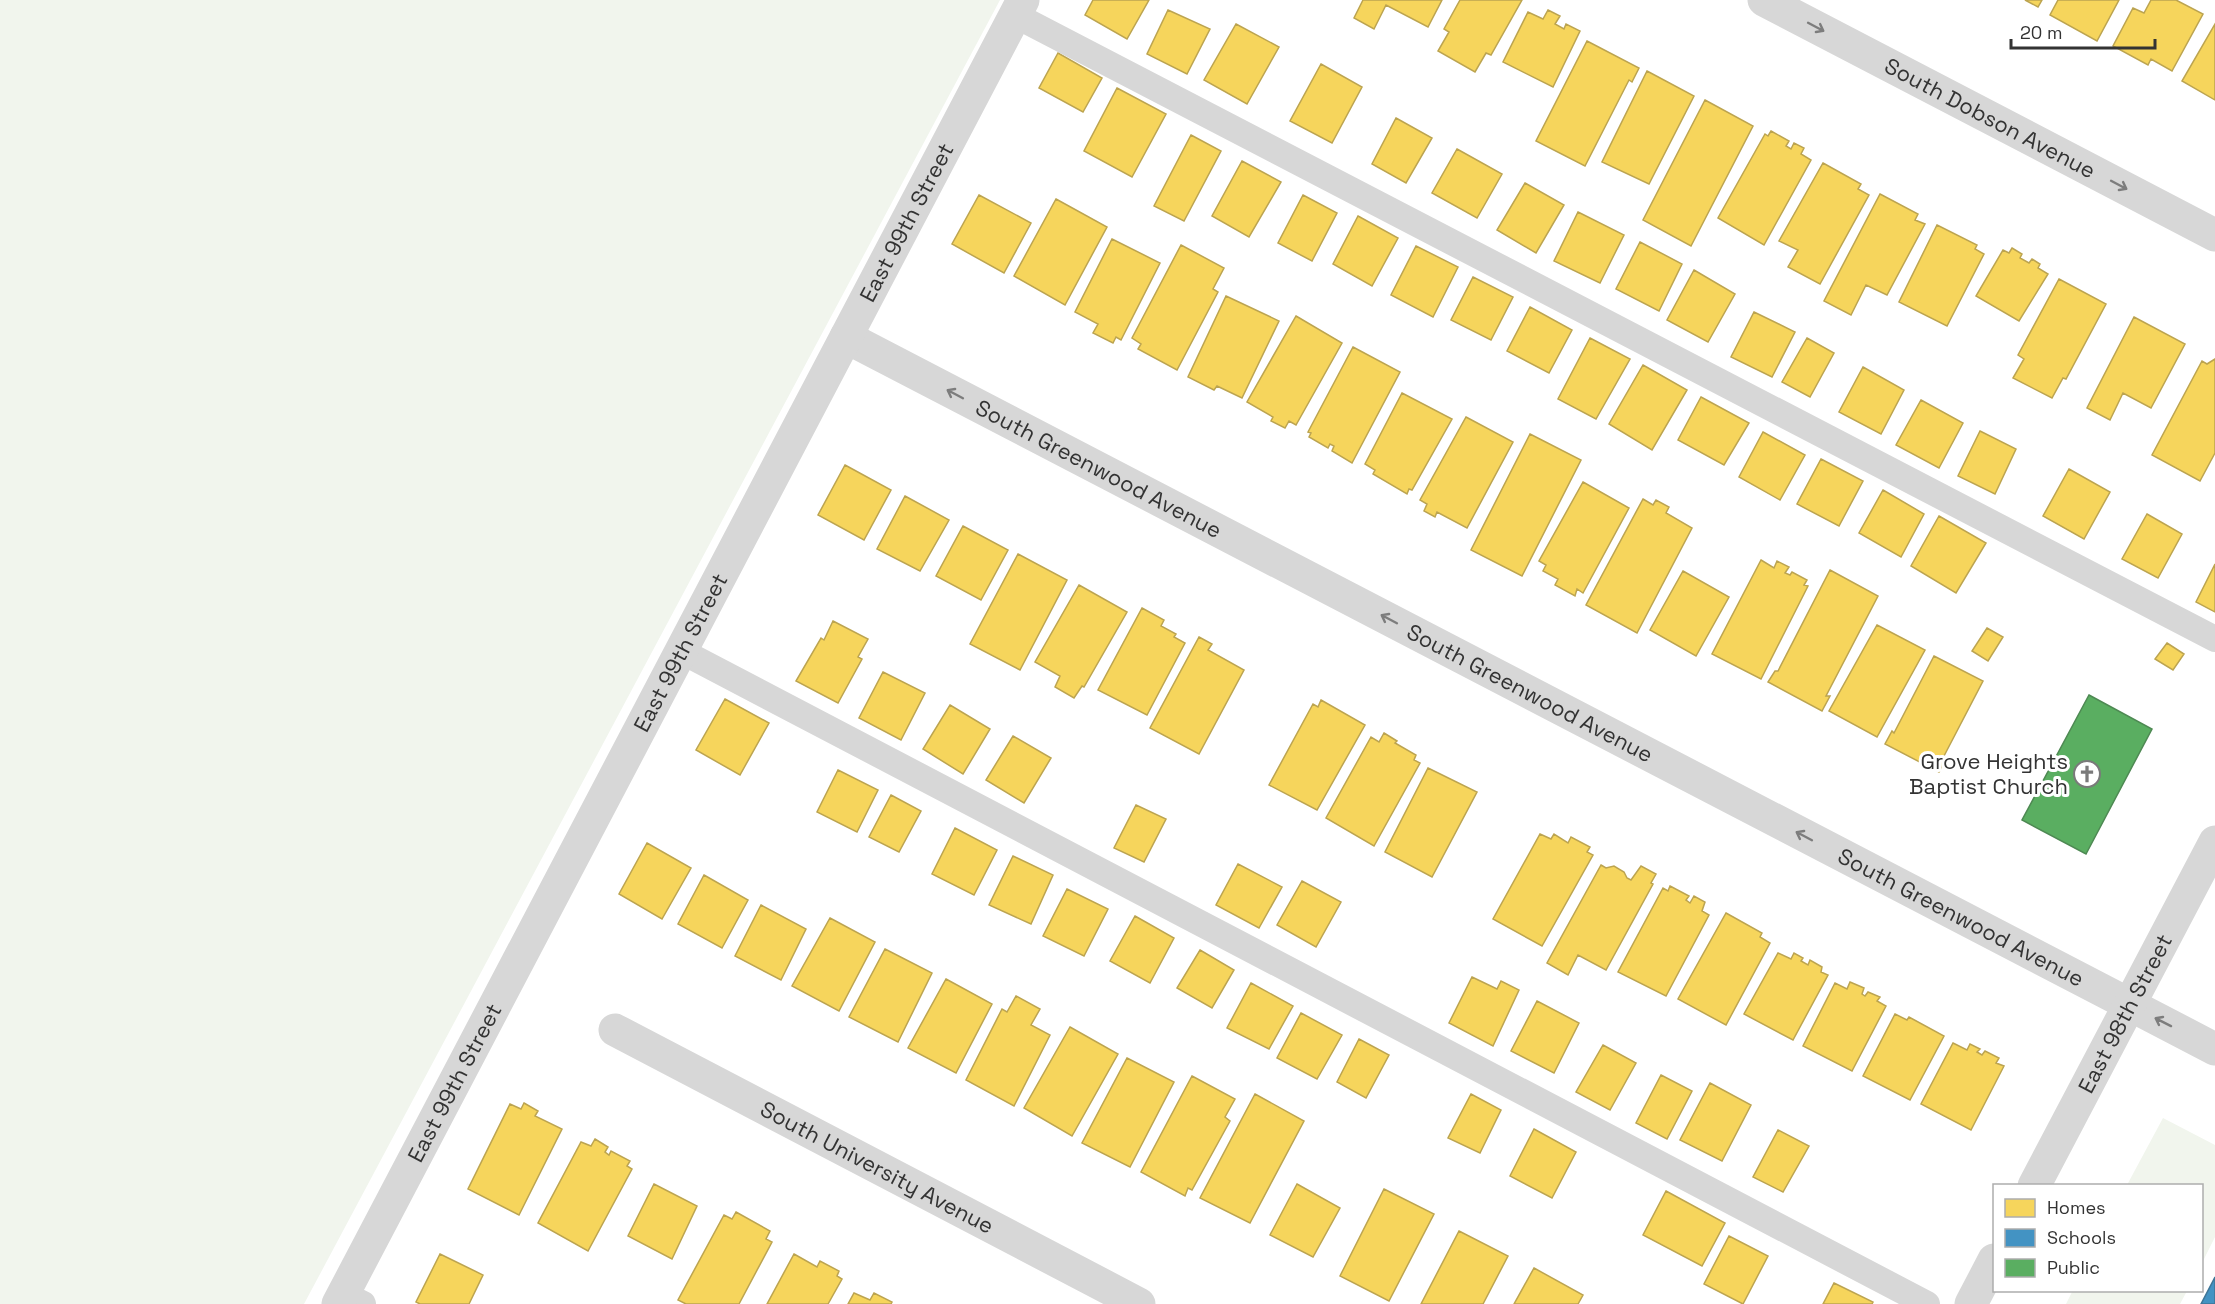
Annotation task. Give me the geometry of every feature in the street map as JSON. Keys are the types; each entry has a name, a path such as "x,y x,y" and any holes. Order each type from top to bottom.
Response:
{"street":[{"name":"South Dobson Avenue","path":"1764,0 2215,236"},
{"name":"East 99th Street","path":"348,1300 681,651 1019,8"},
{"name":"South Greenwood Avenue","path":"846,337 2215,1049"},
{"name":"East 98th Street","path":"2035,1184 2215,842"},
{"name":"South University Avenue","path":"615,1030 1139,1304"},
{"path":"1971,1304 1993,1264"}],"lane":[{"path":"1019,8 2215,639"},
{"path":"681,651 1927,1304"}],"shaded area":[{"path":"0,0 1000,0 304,1304 0,1304"},
{"path":"2163,1118 2215,1145 2215,1237 2203,1261 2203,1184 2128,1184"},
{"path":"2072,1292 2186,1292 2180,1304 2066,1304"}],"building: Homes":[{"path":"1093,0 1149,0 1127,39 1085,15"},
{"path":"1363,0 1442,0 1428,27 1386,5 1374,29 1354,18"},
{"path":"1460,0 1522,0 1491,55 1486,53 1475,72 1438,51 1449,32 1444,29"},
{"path":"2025,0 2042,0 2038,7"},
{"path":"2058,0 2119,0 2097,41 2050,15"},
{"path":"2151,0 2176,0 2203,14 2172,71 2151,59 2148,65 2113,46 2133,8 2144,13"},
{"path":"1168,10 1210,29 1187,74 1147,54"},
{"path":"1548,10 1560,16 1555,24 1564,29 1566,24 1580,31 1553,87 1503,62 1528,12 1543,19"},
{"path":"1236,24 1279,47 1247,104 1204,80"},
{"path":"2215,24 2215,100 2182,81"},
{"path":"1587,41 1639,68 1632,82 1629,80 1585,166 1536,141"},
{"path":"1058,53 1102,78 1083,112 1039,88"},
{"path":"1321,64 1362,87 1332,143 1290,121"},
{"path":"1647,71 1694,96 1649,184 1602,162"},
{"path":"1117,88 1166,114 1132,177 1084,151"},
{"path":"1705,100 1753,126 1691,246 1643,220"},
{"path":"1396,118 1432,138 1406,183 1372,164"},
{"path":"1771,131 1789,141 1786,146 1791,149 1794,143 1804,148 1801,154 1811,160 1764,245 1718,218 1765,134 1768,136"},
{"path":"1191,135 1221,151 1184,221 1154,206"},
{"path":"1457,149 1502,174 1477,218 1432,193"},
{"path":"1242,161 1281,182 1249,237 1212,216"},
{"path":"1823,163 1861,184 1858,189 1869,195 1820,284 1788,267 1798,250 1779,241"},
{"path":"1525,183 1564,205 1536,253 1497,230"},
{"path":"1880,194 1918,214 1915,220 1925,224 1887,295 1866,285 1851,315 1824,301"},
{"path":"979,195 1031,223 1004,273 952,244"},
{"path":"1303,195 1337,213 1312,261 1278,243"},
{"path":"1056,199 1107,227 1065,305 1014,276"},
{"path":"1578,212 1624,235 1600,283 1554,261"},
{"path":"1358,216 1398,238 1372,286 1333,264"},
{"path":"1937,225 1977,245 1975,249 1984,254 1947,326 1899,302"},
{"path":"1112,239 1160,263 1121,340 1116,337 1113,343 1093,333 1098,324 1075,312"},
{"path":"1640,242 1682,264 1659,311 1616,289"},
{"path":"1181,245 1224,268 1213,289 1218,292 1177,370 1138,349 1141,344 1132,338"},
{"path":"1416,246 1458,267 1433,317 1391,295"},
{"path":"2012,248 2022,254 2020,258 2029,263 2032,259 2040,264 2038,268 2048,274 2019,321 1976,296 2003,250 2009,253"},
{"path":"1694,270 1735,294 1708,342 1667,320"},
{"path":"1473,277 1513,297 1491,340 1451,320"},
{"path":"2059,279 2106,304 2066,379 2063,378 2052,398 2013,378 2024,359 2018,355"},
{"path":"1226,296 1279,321 1242,398 1217,386 1214,390 1188,377"},
{"path":"1530,307 1572,330 1549,373 1507,351"},
{"path":"1754,312 1795,332 1772,377 1731,357"},
{"path":"1296,316 1342,343 1296,425 1289,421 1285,428 1271,421 1273,417 1247,402"},
{"path":"2134,317 2185,344 2151,408 2123,393 2110,420 2087,408"},
{"path":"1590,338 1630,359 1596,419 1558,399"},
{"path":"1807,338 1834,353 1810,397 1782,382"},
{"path":"1353,347 1400,372 1352,463 1332,451 1334,446 1330,444 1328,448 1309,437 1311,433 1308,432"},
{"path":"2215,359 2215,453 2200,481 2152,455 2202,361 2207,364"},
{"path":"1643,365 1687,390 1652,450 1609,424"},
{"path":"1863,367 1904,390 1881,434 1839,412"},
{"path":"1402,393 1452,419 1412,490 1409,489 1407,494 1373,474 1375,470 1365,464"},
{"path":"1701,397 1749,423 1724,465 1678,440"},
{"path":"1921,400 1963,423 1939,468 1896,445"},
{"path":"1466,417 1513,442 1467,528 1437,512 1435,517 1424,511 1427,504 1420,500"},
{"path":"1980,431 2016,449 1995,494 1958,476"},
{"path":"1763,432 1805,455 1780,500 1739,477"},
{"path":"1530,434 1581,460 1522,576 1471,550"},
{"path":"1821,459 1863,481 1839,526 1797,504"},
{"path":"845,465 891,490 864,540 818,515"},
{"path":"2069,469 2110,492 2084,539 2043,516"},
{"path":"1583,482 1629,508 1583,593 1577,589 1575,596 1555,585 1558,579 1543,571 1546,565 1539,561"},
{"path":"1883,490 1924,514 1901,557 1859,533"},
{"path":"905,496 949,520 920,571 877,549"},
{"path":"1643,499 1653,505 1656,500 1669,507 1666,513 1692,528 1637,633 1586,605"},
{"path":"2147,514 2182,534 2158,578 2122,559"},
{"path":"1939,516 1986,543 1956,593 1911,566"},
{"path":"963,526 1008,550 981,600 936,576"},
{"path":"1018,554 1067,580 1020,670 970,644"},
{"path":"1761,560 1774,568 1777,561 1789,567 1785,573 1790,575 1792,572 1807,580 1804,585 1808,586 1761,679 1712,654"},
{"path":"2215,564 2215,612 2196,602"},
{"path":"1830,570 1878,596 1826,696 1830,696 1822,711 1768,682 1775,671 1778,671"},
{"path":"1683,571 1729,597 1696,656 1650,630"},
{"path":"1079,585 1127,612 1084,687 1082,686 1074,698 1055,687 1060,676 1035,662"},
{"path":"1142,608 1164,620 1161,626 1176,634 1174,637 1185,643 1147,715 1098,690"},
{"path":"833,621 868,639 858,657 862,659 838,703 796,681 821,638 824,640"},
{"path":"1877,625 1925,650 1877,737 1829,711"},
{"path":"1987,628 2003,637 1988,661 1972,651"},
{"path":"1199,637 1212,644 1208,650 1244,670 1199,754 1150,728"},
{"path":"2167,643 2184,654 2173,670 2155,659"},
{"path":"1934,656 1983,681 1944,756 1946,758 1939,772 1885,744 1892,731 1894,733"},
{"path":"883,672 925,693 901,740 859,718"},
{"path":"725,699 769,723 740,775 696,750"},
{"path":"1321,700 1365,725 1317,810 1269,785 1313,704 1318,707"},
{"path":"950,705 990,729 963,774 923,749"},
{"path":"1384,733 1397,741 1395,743 1416,755 1414,760 1420,763 1374,846 1326,818 1371,737 1379,742"},
{"path":"1013,736 1051,758 1024,803 986,780"},
{"path":"1428,768 1477,792 1432,877 1385,852"},
{"path":"838,770 878,790 857,832 817,812"},
{"path":"891,795 921,811 899,852 869,837"},
{"path":"1136,805 1166,819 1144,862 1114,848"},
{"path":"955,828 997,850 974,895 932,874"},
{"path":"1540,834 1551,839 1554,834 1568,843 1571,837 1590,847 1587,852 1593,855 1542,946 1493,919"},
{"path":"647,843 691,868 662,919 619,894"},
{"path":"1013,856 1053,875 1031,924 989,905"},
{"path":"1238,864 1282,887 1259,928 1216,905"},
{"path":"1601,865 1606,868 1614,866 1631,880 1641,866 1656,874 1651,883 1653,884 1606,970 1578,955 1568,975 1547,963"},
{"path":"704,875 748,900 722,948 678,924"},
{"path":"1302,881 1341,902 1316,947 1277,925"},
{"path":"1670,886 1689,896 1686,900 1690,903 1694,896 1705,902 1702,911 1709,915 1666,996 1618,972 1663,888 1668,891"},
{"path":"1067,889 1108,909 1084,956 1043,936"},
{"path":"761,905 806,929 781,980 735,956"},
{"path":"1726,913 1762,933 1760,937 1770,943 1726,1025 1678,999"},
{"path":"1135,916 1174,938 1150,983 1110,961"},
{"path":"830,918 875,942 839,1011 792,986"},
{"path":"885,949 932,973 898,1042 849,1017"},
{"path":"1200,950 1234,970 1212,1008 1177,988"},
{"path":"1778,953 1791,959 1794,953 1803,958 1801,961 1808,965 1810,960 1822,967 1821,972 1828,975 1793,1040 1744,1014"},
{"path":"1472,977 1497,989 1501,981 1519,990 1493,1046 1449,1023"},
{"path":"946,979 992,1004 956,1073 908,1048"},
{"path":"1850,982 1864,988 1862,994 1865,996 1868,992 1880,997 1877,1001 1886,1006 1852,1071 1803,1046 1835,983 1847,989"},
{"path":"1251,983 1293,1006 1269,1049 1227,1028"},
{"path":"1016,996 1040,1009 1031,1025 1050,1035 1014,1106 966,1080 1002,1009 1007,1012"},
{"path":"1537,1001 1579,1023 1554,1073 1511,1051"},
{"path":"1301,1013 1342,1035 1317,1079 1277,1058"},
{"path":"1895,1014 1907,1020 1909,1017 1944,1036 1910,1100 1863,1076"},
{"path":"1070,1027 1118,1054 1072,1136 1024,1108"},
{"path":"1359,1039 1389,1055 1366,1098 1337,1082"},
{"path":"1953,1043 1967,1050 1970,1044 1980,1049 1977,1052 1982,1055 1985,1051 1999,1058 1996,1063 2004,1066 1971,1130 1921,1104"},
{"path":"1603,1045 1636,1063 1610,1110 1576,1092"},
{"path":"1127,1058 1174,1082 1130,1167 1082,1143"},
{"path":"1661,1075 1692,1091 1667,1139 1636,1123"},
{"path":"1192,1076 1235,1099 1225,1117 1230,1121 1192,1190 1188,1188 1185,1196 1141,1172"},
{"path":"1710,1083 1751,1105 1722,1161 1680,1140"},
{"path":"1255,1094 1304,1121 1250,1223 1200,1198"},
{"path":"1471,1094 1501,1110 1480,1153 1448,1138"},
{"path":"524,1103 538,1111 535,1116 562,1129 519,1215 468,1189 510,1104 521,1109"},
{"path":"1534,1129 1576,1152 1552,1198 1510,1176"},
{"path":"1778,1130 1809,1146 1783,1192 1753,1177"},
{"path":"595,1139 608,1147 605,1152 609,1155 611,1151 630,1161 627,1166 632,1169 588,1251 538,1223 581,1142 591,1146"},
{"path":"654,1184 697,1206 672,1259 628,1236"},
{"path":"1297,1184 1340,1208 1313,1257 1270,1235"},
{"path":"1384,1189 1434,1214 1389,1301 1340,1276"},
{"path":"1666,1191 1725,1223 1702,1266 1643,1235"},
{"path":"736,1212 770,1231 766,1239 772,1242 739,1304 686,1304 678,1300 724,1215 732,1219"},
{"path":"1459,1231 1508,1256 1483,1304 1421,1304"},
{"path":"1729,1236 1768,1256 1743,1304 1704,1284"},
{"path":"440,1254 483,1275 469,1304 420,1304 416,1302"},
{"path":"794,1254 817,1267 820,1261 839,1271 837,1276 842,1279 828,1304 767,1304"},
{"path":"1534,1268 1583,1295 1578,1304 1514,1304"},
{"path":"1834,1283 1873,1302 1872,1304 1823,1304"},
{"path":"854,1293 870,1300 874,1293 892,1302 891,1304 848,1304"}],"building: Schools":[{"path":"2215,1277 2215,1304 2201,1304"}],"building: Public":[{"name":"Grove Heights Baptist Church","path":"2089,695 2152,729 2086,854 2022,820"}],"place":[{"name":"Grove Heights Baptist Church","path":"2087,774"}]}
